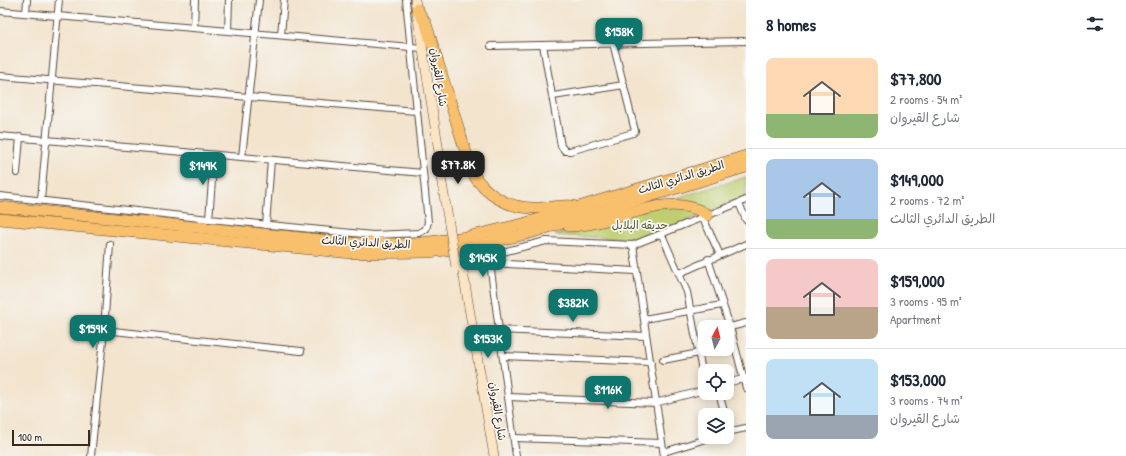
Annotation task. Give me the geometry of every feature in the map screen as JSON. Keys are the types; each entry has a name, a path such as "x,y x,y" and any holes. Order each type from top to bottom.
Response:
{"highway":[{"path":"416,5 426,24 470,166 479,182 497,198 520,207 580,207"},
{"name":"الطريق الدائري الثالث","path":"0,208 352,243 398,244 441,242 523,224 746,156"},
{"name":"الطريق الدائري الثالث","path":"2,220 374,254 429,252 470,247 526,234 746,167"},
{"path":"556,225 583,225 600,223 666,205 688,206 706,217"}],"main road":[{"name":"شارع القيروان","path":"416,5 440,158 439,166 452,223 488,456"},
{"name":"شارع القيروان","path":"459,267 494,456"}],"street":[{"path":"26,13 27,0"},
{"path":"41,199 53,80 59,0"},
{"path":"194,28 195,0"},
{"path":"228,31 229,0"},
{"path":"242,157 259,0"},
{"path":"281,35 284,0"},
{"path":"0,196 41,199 266,225 373,234 419,233 426,228 428,222 406,0"},
{"path":"0,11 422,48"},
{"path":"491,46 746,41"},
{"path":"543,45 561,146 565,150 570,151 636,131 613,43"},
{"path":"0,76 248,96 416,112"},
{"path":"553,96 624,85"},
{"path":"0,136 423,173"},
{"path":"18,173 20,137"},
{"path":"209,219 214,155"},
{"path":"266,225 271,160"},
{"path":"516,456 490,263 491,258 495,254 546,241 633,245 662,235 746,200"},
{"path":"739,203 746,220"},
{"path":"706,217 720,254"},
{"path":"662,235 680,273 692,312 698,347"},
{"path":"91,456 104,330 110,244"},
{"path":"680,273 708,259 746,244"},
{"path":"633,245 651,362 655,403 664,454 698,442"},
{"path":"708,259 727,320"},
{"path":"490,263 636,271"},
{"path":"644,320 692,312 722,305"},
{"path":"734,326 746,323"},
{"path":"104,330 301,351"},
{"path":"500,330 646,336"},
{"path":"734,341 745,378 746,388"},
{"path":"663,360 698,353"},
{"path":"503,356 651,362"},
{"path":"734,381 745,378"},
{"path":"508,397 655,403 698,390"},
{"path":"734,431 746,428"},
{"path":"514,438 662,442"}],"green space":[{"name":"حديقه البلابل","path":"746,177 746,196 642,240 555,235"}]}
